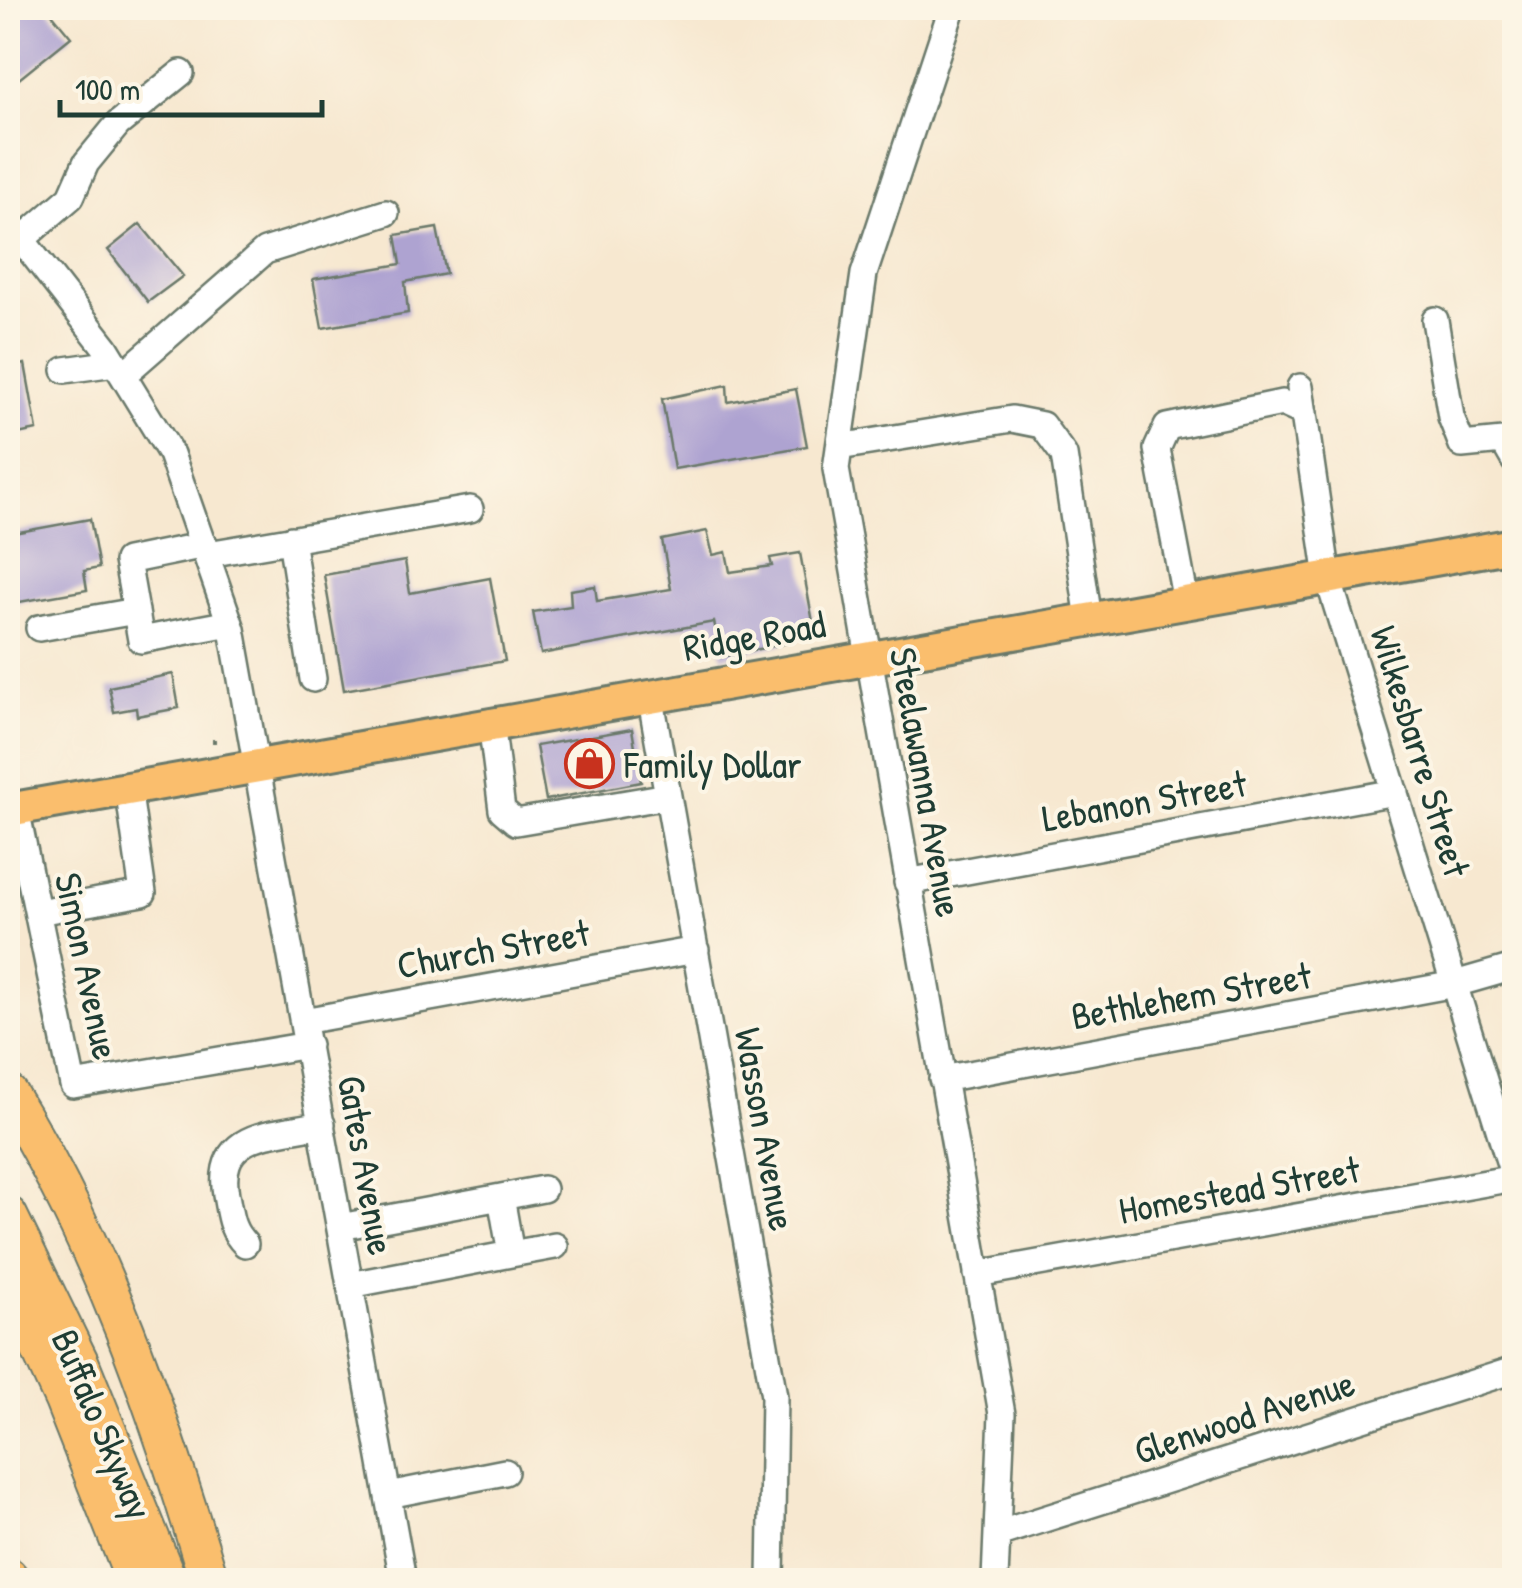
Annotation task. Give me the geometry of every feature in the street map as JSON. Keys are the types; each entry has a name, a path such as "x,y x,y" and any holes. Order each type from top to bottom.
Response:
{"highway":[{"path":"8,1094 42,1150 102,1268 154,1403 209,1580"},
{"name":"Buffalo Skyway","path":"8,1216 80,1364 168,1580"},
{"name":"Buffalo Skyway","path":"8,1278 64,1400 136,1580"}],"main road":[{"name":"Ridge Road","path":"12,809 255,763 1514,544"}],"street":[{"name":"Steelawanna Avenue","path":"952,8 864,274 836,469 1002,1414 995,1580"},
{"path":"14,231 72,197 86,163 118,124 180,73"},
{"path":"65,370 119,369 265,251 386,213"},
{"name":"Gates Avenue","path":"14,231 119,369 171,454 230,623 246,690 255,763 403,1580"},
{"path":"1435,320 1452,416 1462,445 1503,441 1514,460"},
{"name":"Wilkesbarre Street","path":"1300,387 1328,578 1514,1177"},
{"path":"1186,602 1158,449 1167,427 1282,403 1304,413"},
{"path":"839,447 1012,420 1042,426 1064,455 1089,619"},
{"path":"230,623 141,640 127,561 470,509"},
{"path":"291,539 313,680"},
{"path":"39,628 136,610"},
{"name":"Wasson Avenue","path":"650,694 774,1396 771,1580"},
{"path":"491,722 502,810 516,822 668,796"},
{"path":"38,912 144,893 128,787"},
{"name":"Lebanon Street","path":"907,882 1394,792"},
{"name":"Simon Avenue","path":"12,809 74,1085 306,1033"},
{"name":"Church Street","path":"306,1033 696,950"},
{"name":"Bethlehem Street","path":"942,1079 1454,984 1514,966"},
{"path":"245,1244 232,1232 222,1170 225,1158 246,1142 322,1124"},
{"name":"Homestead Street","path":"977,1274 1514,1177"},
{"path":"340,1227 543,1189"},
{"path":"501,1197 511,1254"},
{"path":"350,1285 555,1246"},
{"name":"Glenwood Avenue","path":"996,1534 1514,1370"},
{"path":"388,1495 505,1472"}],"building":[{"path":"8,8 47,8 71,37 19,79 8,65"},
{"path":"140,224 183,276 148,302 108,250"},
{"path":"437,228 446,274 405,282 408,313 322,328 313,279 401,264 396,235"},
{"path":"25,364 37,430 8,436 8,367"},
{"path":"727,385 728,402 796,389 807,446 674,469 662,399"},
{"path":"90,519 99,568 84,571 87,590 8,604 8,534"},
{"path":"707,531 713,555 726,552 730,572 772,566 770,558 800,553 813,622 784,628 787,643 722,657 714,622 541,654 533,612 571,606 570,590 595,586 597,601 671,589 662,540"},
{"path":"405,561 410,593 490,578 505,661 344,690 324,575"},
{"path":"173,674 179,708 137,716 136,708 114,712 109,687"},
{"name":"Family Dollar","path":"632,729 641,782 546,800 536,746"}],"place":[{"name":"Family Dollar","path":"589,764"}]}
